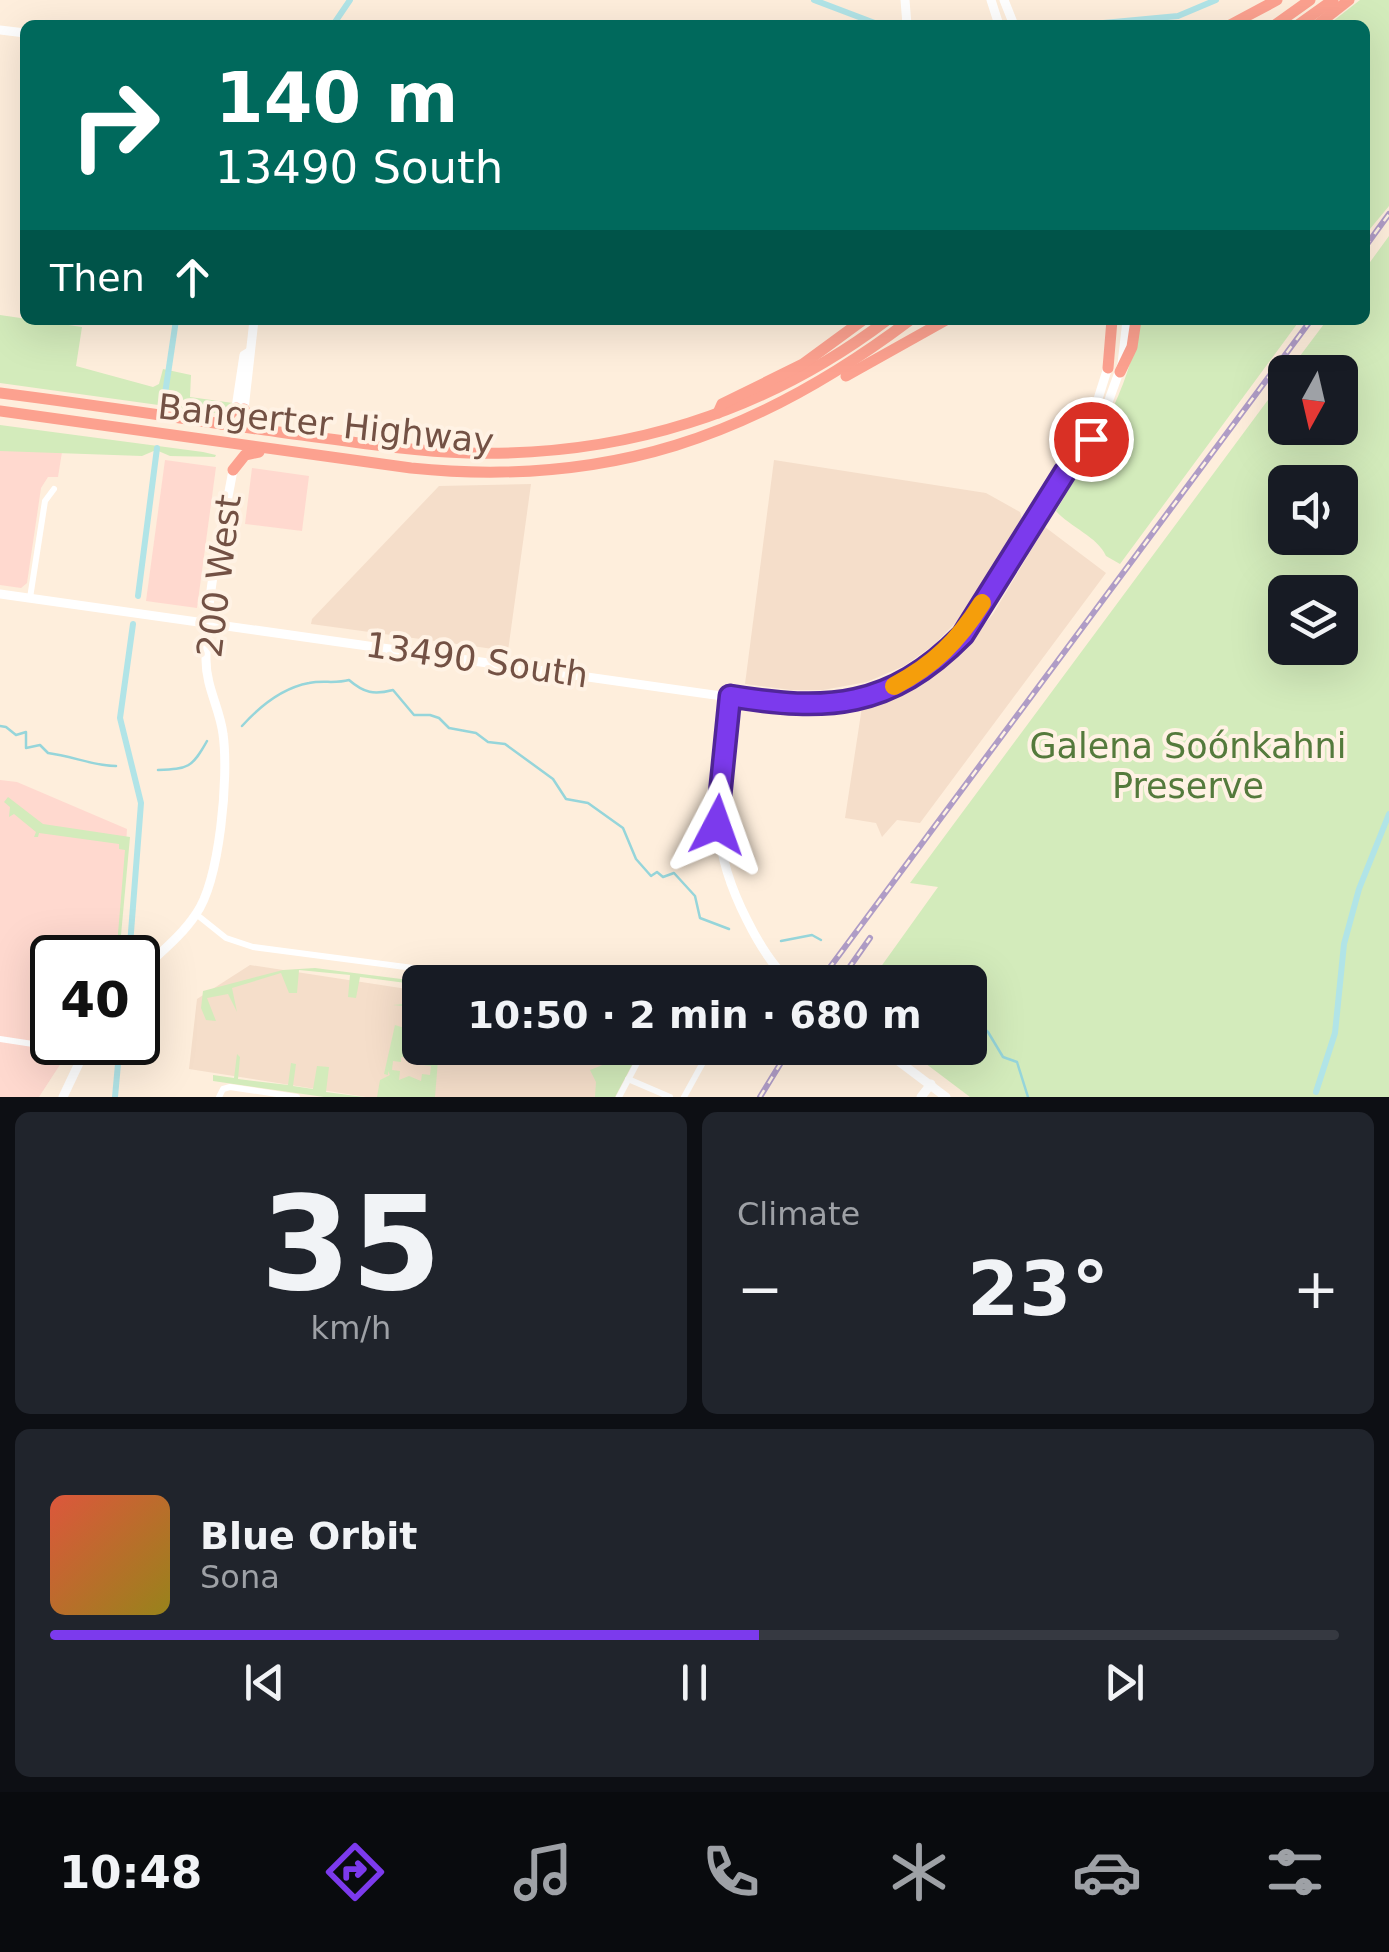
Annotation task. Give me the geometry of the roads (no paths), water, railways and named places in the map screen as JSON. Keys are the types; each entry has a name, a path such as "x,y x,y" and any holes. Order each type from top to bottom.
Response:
{"highway":[{"path":"1239,20 1277,0"},
{"path":"1282,20 1310,0"},
{"path":"1305,20 1333,0"},
{"path":"1323,20 1349,0"},
{"path":"718,413 722,404 803,364 856,325"},
{"name":"Bangerter Highway","path":"0,390 221,424 444,452 534,452 642,436 756,400 796,380 879,325"},
{"name":"Bangerter Highway","path":"0,411 434,470 511,473 587,467 682,444 753,417 850,364 903,325"},
{"path":"682,444 703,444 786,409 937,325"},
{"path":"1114,325 1114,370"},
{"path":"1114,370 1132,347 1135,325"},
{"path":"221,424 240,408 248,418 302,428 308,436"},
{"path":"204,440 225,451 233,470 245,455 274,450"}],"main road":[{"path":"240,408 253,325"},
{"name":"13490 South","path":"0,594 806,706 857,700 897,684 944,654 963,635 1065,472 1114,370 1126,325"},
{"name":"200 West","path":"196,914 213,874 226,760 223,729 206,669 208,623 233,470"},
{"path":"730,696 718,793 717,839 732,892 776,965"},
{"path":"160,951 196,914"},
{"path":"63,1097 77,1065"},
{"path":"904,1065 946,1097"},
{"path":"921,1097 931,1084"}],"street":[{"path":"30,598 45,501 54,489"},
{"path":"196,914 226,938 253,946 402,966"},
{"path":"0,1039 30,1042"},
{"path":"619,1097 636,1065"},
{"path":"684,1097 702,1065"},
{"path":"628,1079 670,1097"},
{"path":"219,1094 230,1087 297,1097"}],"waterway":[{"path":"336,20 350,0"},
{"path":"814,0 867,20"},
{"path":"1135,20 1178,16 1216,0"},
{"path":"165,394 175,325"},
{"path":"138,596 157,448"},
{"path":"131,935 141,803 120,718 133,624"},
{"path":"242,726 272,699 309,683 349,680 369,692 393,690 414,715 430,715 449,728 505,744 553,779 566,799 588,803 623,828 636,859 651,876 657,872 663,877 674,873 695,896 700,918 729,929"},
{"path":"0,726 16,735 26,732 26,748 40,745 48,753 116,766"},
{"path":"158,770 188,765 207,741"},
{"path":"1316,1092 1335,1033 1344,944 1359,889 1389,814"},
{"path":"781,941 812,935 821,940"},
{"path":"987,1031 1003,1057 1017,1062 1028,1097"},
{"path":"115,1097 118,1065"}],"railway":[{"path":"1370,240 1389,214"},
{"path":"832,965 1307,325"},
{"path":"851,965 870,938"},
{"path":"760,1097 780,1065"}],"park label":[{"name":"Galena Soónkahni Preserve","path":"1188,766"}]}
